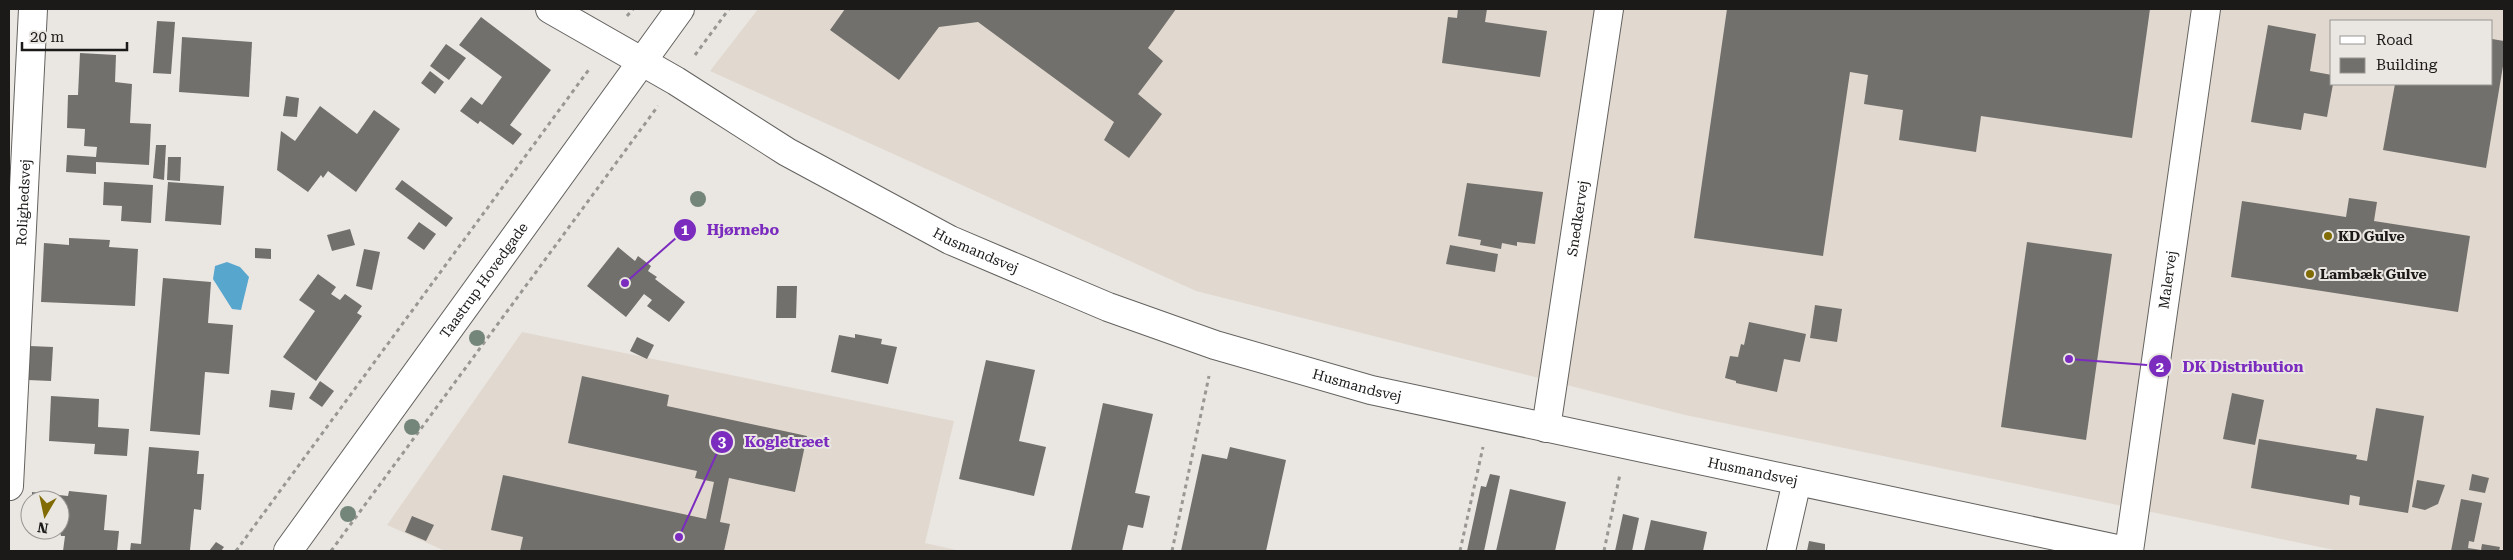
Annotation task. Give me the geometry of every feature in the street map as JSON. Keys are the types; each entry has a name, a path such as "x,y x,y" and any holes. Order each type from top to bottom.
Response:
{"street":[{"name":"Rolighedsvej","path":"9,486 33,9"},
{"name":"Husmandsvej","path":"550,9 676,81 787,152 950,240 1108,307 1215,346 1370,390 2128,551"},
{"name":"Taastrup Hovedgade","path":"288,551 680,9"},
{"name":"Snedkervej","path":"1546,428 1609,9"},
{"name":"Malervej","path":"2128,551 2206,9"},
{"path":"1781,551 1797,481"}],"path":[{"path":"236,551 633,9"},
{"path":"331,551 729,9"},
{"path":"1172,551 1215,346"},
{"path":"1460,551 1491,415"},
{"path":"1604,551 1626,444"}],"shaded area":[{"path":"758,9 2504,9 2504,551 2339,551 1685,415 1196,291 710,71"},
{"path":"522,332 954,421 925,543 961,551 445,551 387,525"}],"water":[{"path":"227,262 240,267 249,277 241,310 232,309 213,279 215,266"}],"building":[{"path":"845,9 1176,9 1148,48 1163,61 1138,94 1162,114 1129,158 1104,140 1114,122 978,22 939,27 899,80 830,30"},
{"path":"1458,9 1487,9 1485,22 1547,31 1540,77 1442,63 1448,17 1457,18"},
{"path":"1727,9 2150,9 2132,138 1981,116 1976,152 1899,140 1903,110 1864,104 1868,75 1850,72 1823,256 1694,238"},
{"path":"481,17 551,70 510,125 522,134 513,145 480,121 478,124 460,111 471,97 482,105 502,77 459,45"},
{"path":"157,21 175,22 171,74 153,73"},
{"path":"2268,25 2316,34 2310,71 2330,75 2330,85 2333,85 2327,117 2304,113 2301,130 2251,122"},
{"path":"182,37 252,42 249,97 179,92"},
{"path":"2493,39 2504,41 2504,60 2486,168 2383,150 2395,85 2493,85"},
{"path":"446,44 466,58 449,80 430,66"},
{"path":"80,53 116,55 115,82 132,84 130,123 151,124 149,165 96,162 96,174 66,172 67,155 96,157 97,147 84,146 85,129 67,128 68,95 78,95"},
{"path":"430,71 444,82 435,94 421,83"},
{"path":"286,96 299,98 297,117 283,116"},
{"path":"320,106 357,134 374,110 400,129 356,192 328,171 323,178 321,175 308,192 277,170 281,131 295,141"},
{"path":"156,145 166,145 164,180 153,178"},
{"path":"168,157 181,157 180,181 167,180"},
{"path":"402,180 453,218 446,227 395,189"},
{"path":"104,182 153,185 151,223 121,221 122,206 103,205"},
{"path":"168,182 224,186 221,225 165,221"},
{"path":"1467,183 1543,192 1535,244 1517,242 1517,246 1502,243 1501,249 1480,245 1481,240 1458,236"},
{"path":"2349,198 2377,202 2374,221 2470,236 2458,312 2231,277 2242,201 2346,217"},
{"path":"419,222 436,234 424,250 407,238"},
{"path":"350,229 355,245 332,251 327,235"},
{"path":"69,238 110,240 109,247 138,249 135,306 41,302 44,243 69,245"},
{"path":"2027,242 2112,254 2086,440 2001,427"},
{"path":"1450,245 1498,254 1495,272 1446,264"},
{"path":"618,247 635,261 638,256 651,266 648,271 657,277 655,279 685,302 669,322 647,306 652,300 644,294 626,317 587,286"},
{"path":"255,248 271,249 271,259 255,258"},
{"path":"364,249 380,252 372,290 356,286"},
{"path":"318,274 336,287 331,294 340,300 345,294 362,306 357,313 362,316 316,381 283,357 315,311 299,300"},
{"path":"163,278 211,282 208,323 233,325 229,374 205,372 200,435 150,431"},
{"path":"777,286 797,286 796,318 776,318"},
{"path":"1815,305 1842,309 1837,342 1810,338"},
{"path":"1749,322 1806,334 1800,362 1784,359 1777,392 1736,383 1736,381 1725,378 1730,356 1738,357 1741,344 1744,345"},
{"path":"855,334 882,339 881,344 897,347 888,384 831,372 839,335 855,338"},
{"path":"637,337 654,345 647,359 630,351"},
{"path":"30,346 53,347 51,381 28,380"},
{"path":"986,360 1035,370 1019,441 1046,447 1034,496 959,479"},
{"path":"582,376 669,395 667,406 807,436 795,492 729,478 720,522 730,524 724,551 520,551 523,537 491,530 503,475 706,519 714,482 695,478 697,471 568,443"},
{"path":"320,381 334,391 322,407 309,398"},
{"path":"271,390 295,393 292,410 269,407"},
{"path":"2232,393 2264,400 2255,445 2223,439"},
{"path":"51,396 99,399 98,427 129,429 127,456 94,454 95,444 49,441"},
{"path":"1103,403 1153,414 1135,493 1150,496 1143,528 1128,525 1122,551 1071,551"},
{"path":"2376,408 2424,416 2408,513 2359,505 2360,497 2350,495 2349,505 2251,488 2259,439 2357,455 2356,459 2367,461"},
{"path":"149,447 199,451 197,474 204,474 201,510 194,509 190,550 130,551 131,543 141,544"},
{"path":"1230,447 1286,460 1266,551 1181,551 1202,454 1227,459"},
{"path":"1490,474 1500,476 1484,551 1467,551 1481,486 1486,487"},
{"path":"2472,474 2489,478 2485,493 2469,490"},
{"path":"2417,480 2445,485 2438,504 2425,510 2412,507"},
{"path":"1510,489 1566,502 1555,551 1496,551"},
{"path":"70,491 107,495 104,530 119,531 117,551 63,551 64,540 70,540"},
{"path":"2461,499 2482,503 2474,542 2469,541 2468,548 2481,550 2482,544 2500,547 2499,551 2451,551"},
{"path":"1623,514 1639,518 1632,551 1615,551"},
{"path":"412,516 434,525 426,541 405,532"},
{"path":"1651,520 1707,532 1703,551 1644,551"},
{"path":"1809,541 1825,544 1825,551 1807,551"},
{"path":"216,542 224,547 221,551 209,551"}],"place":[{"name":"KD Gulve","path":"2328,236"},
{"name":"Lambæk Gulve","path":"2310,274"},
{"name":"Hjørnebo","path":"625,283"},
{"name":"DK Distribution","path":"2069,359"},
{"name":"Kogletræet","path":"679,537"}]}
